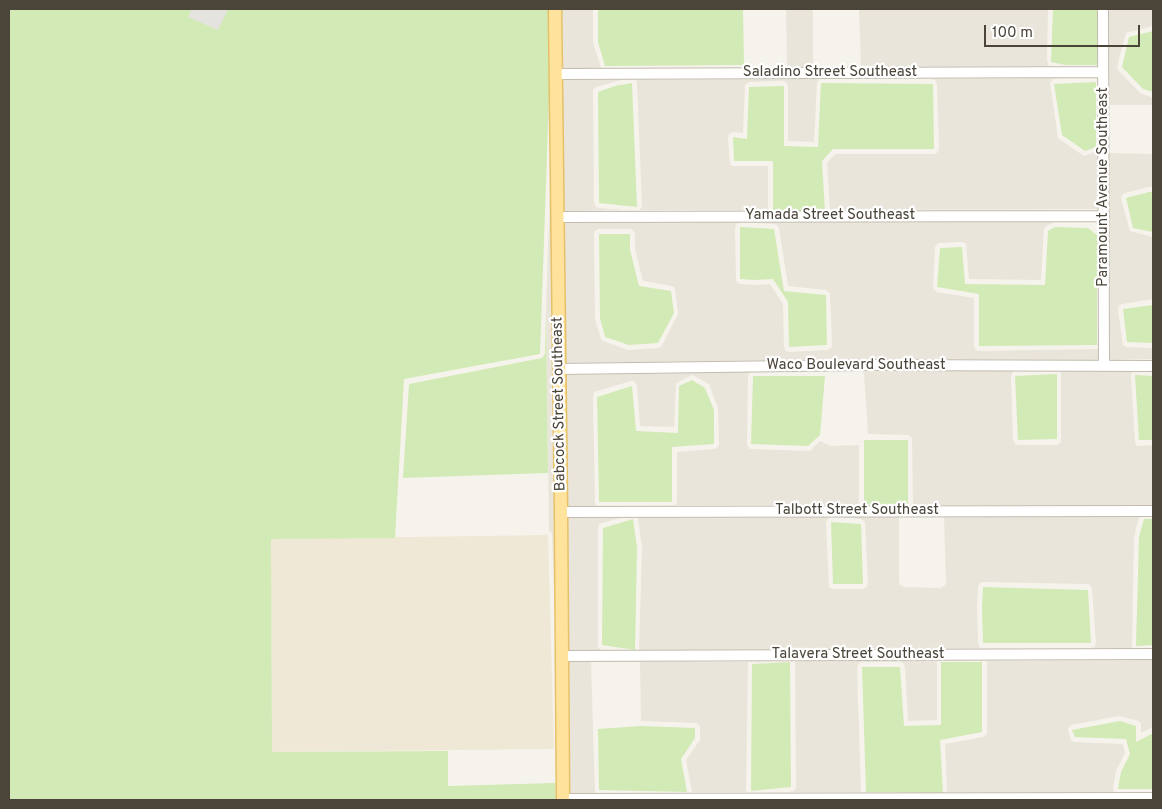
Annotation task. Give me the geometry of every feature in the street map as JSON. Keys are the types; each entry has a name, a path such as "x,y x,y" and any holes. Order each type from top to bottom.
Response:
{"main road":[{"name":"Babcock Street Southeast","path":"555,9 563,800"}],"street":[{"name":"Paramount Avenue Southeast","path":"1103,9 1104,366"},
{"name":"Saladino Street Southeast","path":"556,74 1104,72"},
{"name":"Yamada Street Southeast","path":"557,217 1104,216"},
{"name":"Waco Boulevard Southeast","path":"559,369 869,365 1153,366"},
{"name":"Talbott Street Southeast","path":"561,512 1153,511"},
{"name":"Talavera Street Southeast","path":"563,656 1153,654"},
{"path":"563,800 1153,798"}],"shaded area":[{"path":"192,9 228,9 218,30 188,17"},
{"path":"560,9 593,9 593,42 601,68 561,68"},
{"path":"786,9 813,9 813,67 787,67"},
{"path":"859,9 1048,9 1047,61 1049,66 861,67"},
{"path":"1109,9 1153,9 1153,26 1126,33 1117,67 1140,93 1153,98 1153,105 1109,105"},
{"path":"1059,78 1053,79 1050,83 1058,138 1084,156 1098,151 1098,209 830,210 827,163 835,154 937,153 939,149 937,84 935,80 931,79"},
{"path":"819,79 817,83 814,142 788,141 788,86 786,82 749,82 745,85 743,133 733,132 729,134 730,163 734,166 768,166 768,210 640,210 642,206 636,80"},
{"path":"561,80 621,80 596,87 593,90 594,203 599,208 624,210 562,211"},
{"path":"1109,153 1153,154 1153,187 1125,193 1121,198 1130,231 1153,237 1153,299 1122,304 1119,305 1118,310 1123,345 1126,347 1153,348 1153,359 1110,360"},
{"path":"551,162 558,709 552,535 549,531 546,310"},
{"path":"740,222 736,224 735,228 737,283 770,284 783,304 784,347 789,352 827,350 831,348 830,294 826,290 788,286 777,225 741,222 1054,222 1044,229 1041,280 969,279 966,244 962,242 939,243 935,247 933,288 937,292 974,298 974,346 977,351 1099,349 1099,360 869,359 565,363 563,223","holes":["598,229 630,229 635,234 635,249 643,281 675,288 678,314 661,347 658,348 628,350 603,341 595,319 595,231"]},
{"path":"862,371 1013,371 1011,376 1013,440 1018,445 1057,445 1061,442 1061,371 1132,372 1135,442 1139,446 1153,445 1153,505 913,505 912,439 908,435 868,434 864,374"},
{"path":"750,372 748,376 747,444 749,448 808,451 820,441 831,446 859,445 859,505 676,505 677,452 714,449 719,445 718,408 709,384 692,375 676,383 674,427 640,426 637,386 634,381 594,392 596,506 567,506 565,375"},
{"path":"829,517 826,522 829,586 833,589 863,589 868,584 865,522 861,519 840,517 899,517 900,585 904,587 941,588 946,582 944,517 1139,517 1134,537 1132,648 1091,648 1096,643 1092,589 1088,584 983,582 978,586 977,607 978,643 981,648 639,650 642,548 638,518"},
{"path":"567,518 620,518 599,524 598,528 598,648 602,650 568,650"},
{"path":"548,535 554,749 272,752 271,539"},
{"path":"981,648 1078,648 983,649"},
{"path":"1153,660 1153,727 1141,733 1139,721 1119,716 1071,725 1068,729 1073,742 1123,744 1125,753 1116,771 1114,792 947,792 945,744 983,737 987,734 987,661"},
{"path":"795,661 937,661 937,720 908,721 905,667 903,663 859,663 857,668 861,792 788,792 794,791 796,787"},
{"path":"568,662 591,662 595,793 568,793"},
{"path":"640,662 748,662 746,792 692,792 686,760 700,740 700,727 695,723 641,721"}],"green space":[{"path":"9,9 548,9 550,70 540,354 404,379 395,538 271,539 272,752 448,751 448,786 555,783 556,800 9,800"},
{"path":"598,9 743,9 744,65 605,66 598,42"},
{"path":"1053,9 1098,9 1097,65 1066,65 1051,62"},
{"path":"1153,31 1153,92 1143,89 1122,67 1129,37"},
{"path":"1096,82 1096,147 1085,151 1062,135 1054,84"},
{"path":"632,83 637,207 599,203 598,92"},
{"path":"821,83 933,84 934,149 833,149 822,161 825,212 773,214 773,161 734,161 733,137 747,139 749,87 784,86 784,146 818,147"},
{"path":"1153,192 1153,232 1133,228 1126,198"},
{"path":"740,227 774,229 784,291 826,295 827,345 789,347 788,302 773,279 740,279"},
{"path":"1055,227 1088,228 1097,235 1097,345 979,346 979,294 937,287 940,248 962,247 965,284 1045,285 1048,231"},
{"path":"599,234 630,234 630,250 639,286 671,291 674,313 658,343 629,345 605,337 600,318"},
{"path":"1153,305 1153,343 1127,342 1123,309"},
{"path":"546,310 548,473 403,478 409,384 542,358 545,354"},
{"path":"1057,374 1057,439 1018,440 1015,376"},
{"path":"1135,375 1153,376 1153,440 1139,440"},
{"path":"753,376 825,376 820,435 808,446 751,444"},
{"path":"692,380 705,388 714,410 714,444 672,447 672,502 599,502 597,397 632,386 636,431 678,433 679,386"},
{"path":"864,440 908,440 908,506 864,506"},
{"path":"633,519 637,548 635,650 602,645 603,528"},
{"path":"1144,519 1153,519 1153,645 1136,646 1139,537"},
{"path":"831,522 861,524 863,584 833,584"},
{"path":"983,587 1088,590 1091,643 983,643"},
{"path":"790,662 791,787 751,791 752,664"},
{"path":"941,662 982,662 982,732 940,740 943,793 866,792 862,667 900,667 904,726 941,725"},
{"path":"1120,721 1136,726 1136,742 1153,733 1153,789 1118,789 1121,772 1130,754 1126,739 1075,737 1072,730"},
{"path":"641,726 695,728 695,738 681,759 687,792 599,790 598,729"}]}
